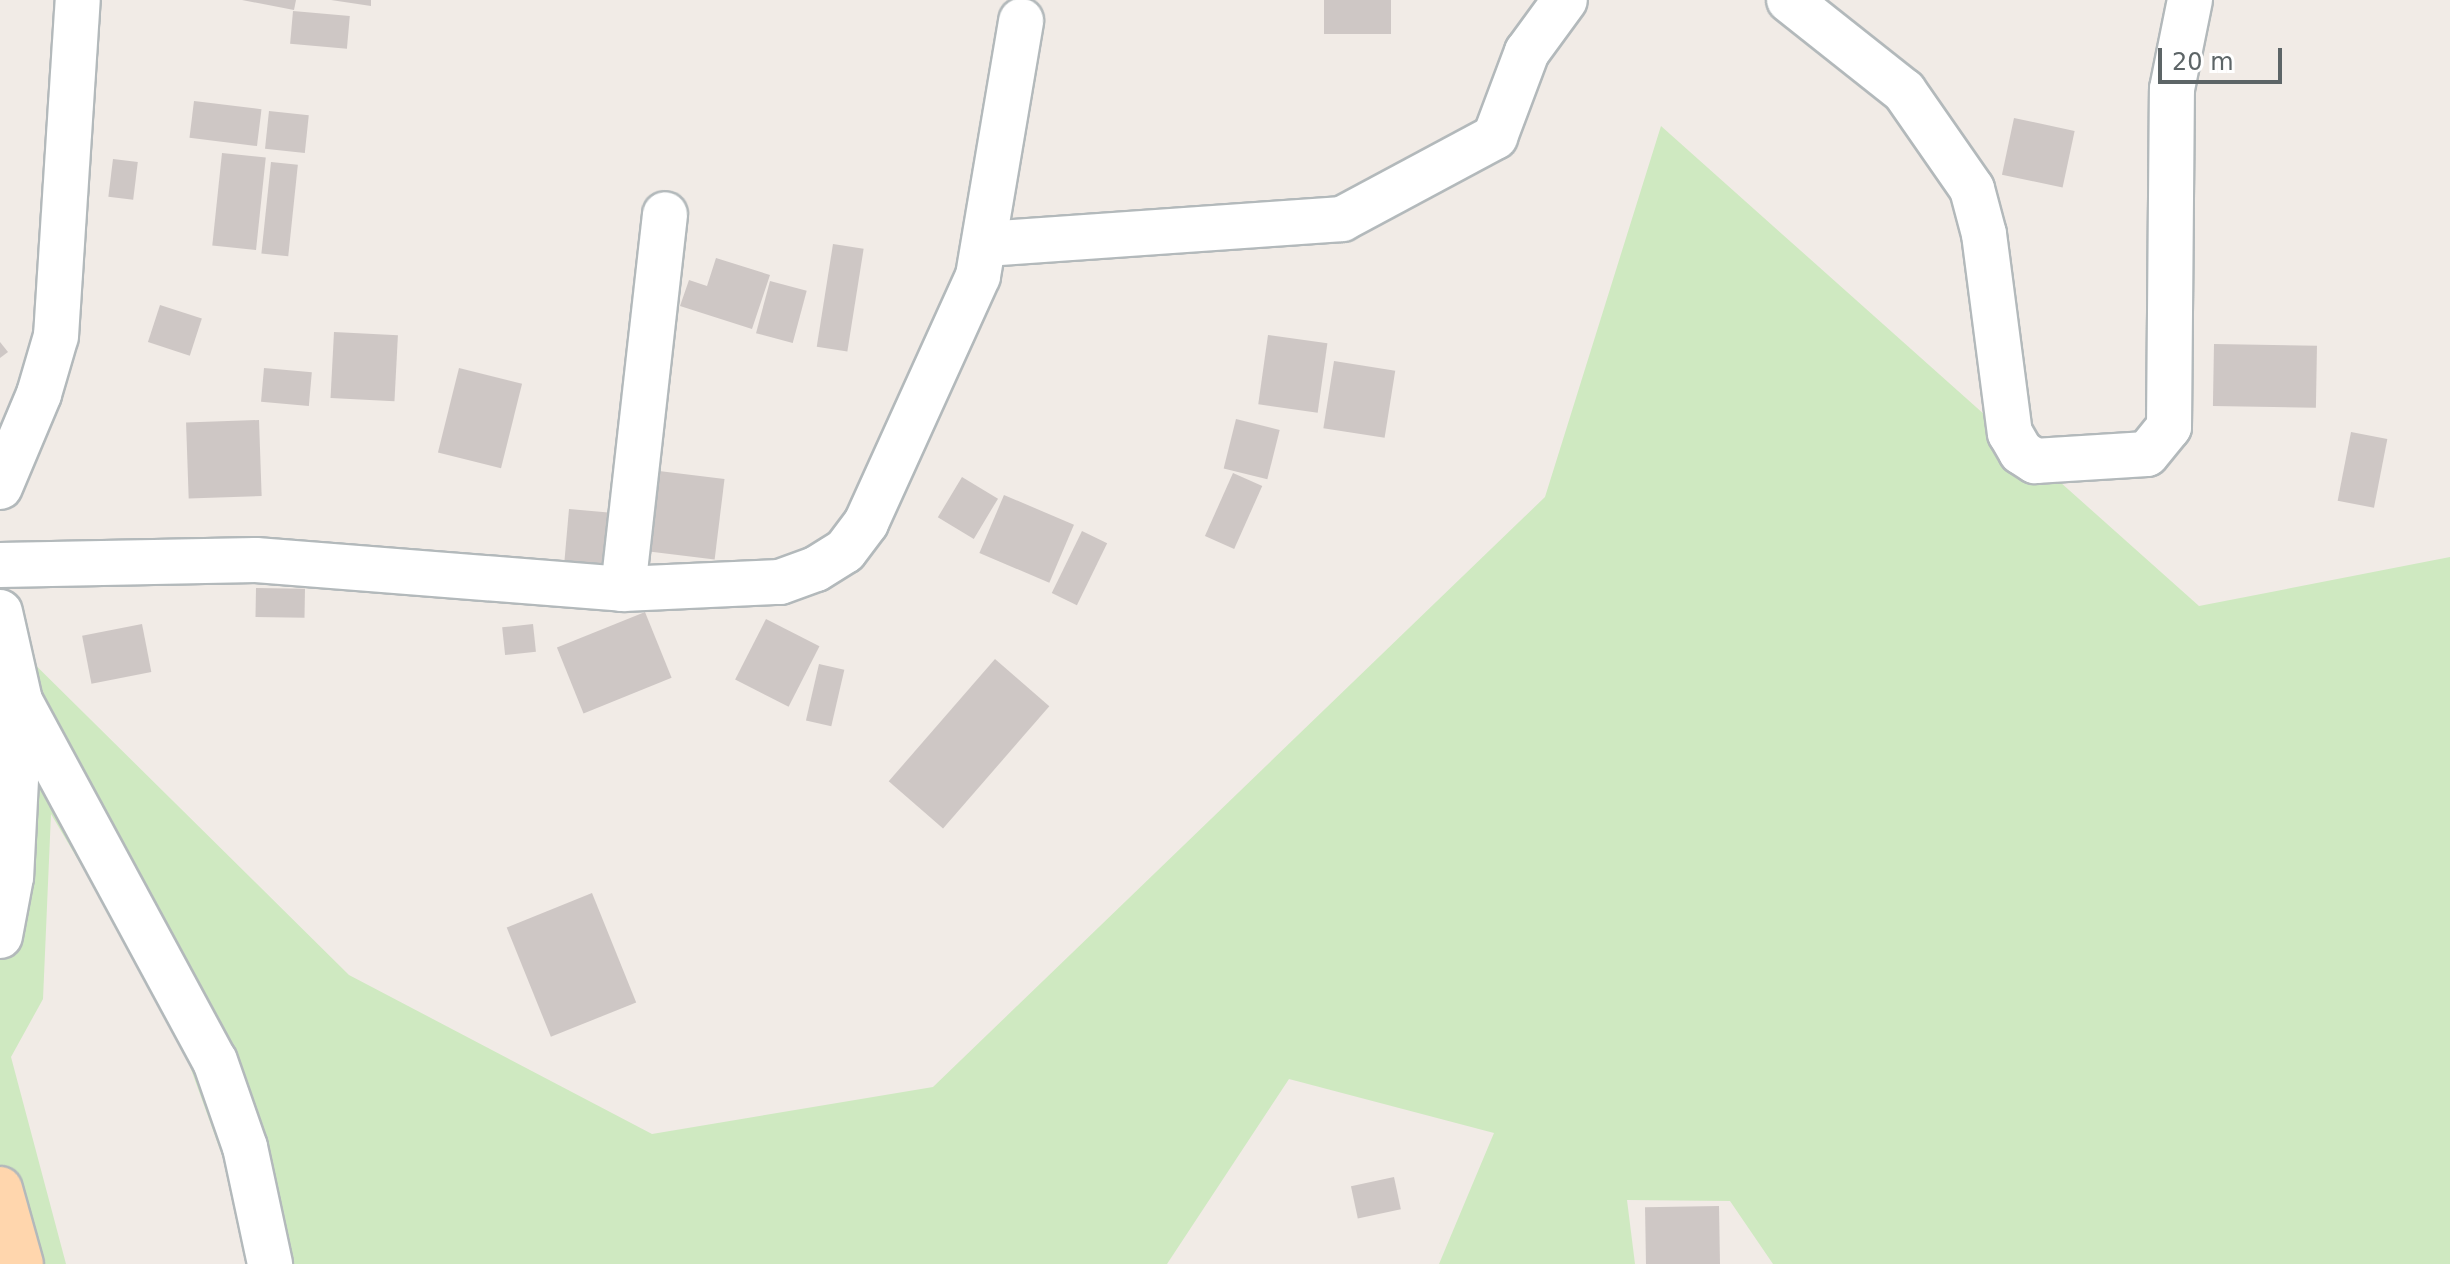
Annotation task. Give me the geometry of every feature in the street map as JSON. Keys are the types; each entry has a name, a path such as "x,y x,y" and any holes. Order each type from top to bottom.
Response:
{"main road":[{"path":"0,1189 21,1264"}],"street":[{"path":"0,487 39,394 56,336 78,0"},
{"path":"986,244 1342,219 1495,137 1527,52 1565,0"},
{"path":"1789,0 1904,91 1972,189 1984,234 2010,433 2021,452 2035,461 2147,454 2169,427 2172,89 2190,0"},
{"path":"0,565 256,560 623,589 780,582 845,551 866,523 978,276 986,244 1021,21"},
{"path":"623,589 665,214"},
{"path":"0,612 20,701 11,877 0,936"},
{"path":"20,701 215,1061 245,1147 270,1264"}],"green space":[{"path":"1661,126 2199,606 2450,557 2450,1264 1773,1264 1730,1201 1627,1200 1635,1264 1439,1264 1494,1133 1289,1079 1167,1264 247,1264 241,1208 174,1022 51,814 43,999 11,1057 66,1264 0,1264 0,630 349,975 652,1134 933,1087 1545,497"}],"building":[{"path":"242,0 296,0 294,10"},
{"path":"331,0 371,0 371,6"},
{"path":"1324,0 1391,0 1391,34 1324,34"},
{"path":"293,11 350,16 347,49 290,44"},
{"path":"194,101 261,109 257,146 189,138"},
{"path":"269,111 309,115 305,153 265,149"},
{"path":"2014,118 2075,131 2063,188 2002,175"},
{"path":"222,153 266,158 256,250 212,245"},
{"path":"113,159 138,162 133,200 108,197"},
{"path":"271,162 298,165 288,256 261,253"},
{"path":"833,244 864,249 847,352 817,347"},
{"path":"716,258 770,275 752,329 680,306 689,280 707,286"},
{"path":"770,281 807,291 793,343 756,333"},
{"path":"160,305 202,319 190,356 148,342"},
{"path":"334,332 398,335 394,401 331,398"},
{"path":"1268,335 1327,343 1318,413 1258,404"},
{"path":"0,342 8,352 0,358"},
{"path":"2214,344 2317,346 2316,408 2213,406"},
{"path":"1334,361 1395,371 1385,438 1323,428"},
{"path":"264,368 312,372 309,406 261,402"},
{"path":"459,368 522,384 501,468 438,452"},
{"path":"1236,419 1280,430 1267,479 1224,468"},
{"path":"259,420 262,496 189,499 186,423"},
{"path":"2351,432 2387,439 2374,508 2338,501"},
{"path":"659,471 725,479 715,559 649,551"},
{"path":"1233,473 1262,486 1234,549 1205,536"},
{"path":"962,477 998,499 974,539 938,517"},
{"path":"1004,495 1074,525 1049,583 979,553"},
{"path":"569,509 614,513 608,581 563,577"},
{"path":"1082,531 1107,543 1077,605 1052,593"},
{"path":"256,588 305,589 304,618 255,617"},
{"path":"645,612 672,678 584,713 557,648"},
{"path":"766,619 819,646 789,707 735,680"},
{"path":"142,624 151,672 91,684 82,636"},
{"path":"533,624 536,652 505,655 502,627"},
{"path":"995,659 1049,706 943,828 889,781"},
{"path":"819,664 844,670 831,726 806,721"},
{"path":"592,893 636,1002 551,1037 507,927"},
{"path":"1394,1177 1401,1209 1358,1218 1351,1186"},
{"path":"1719,1206 1720,1264 1646,1264 1645,1207"}]}
